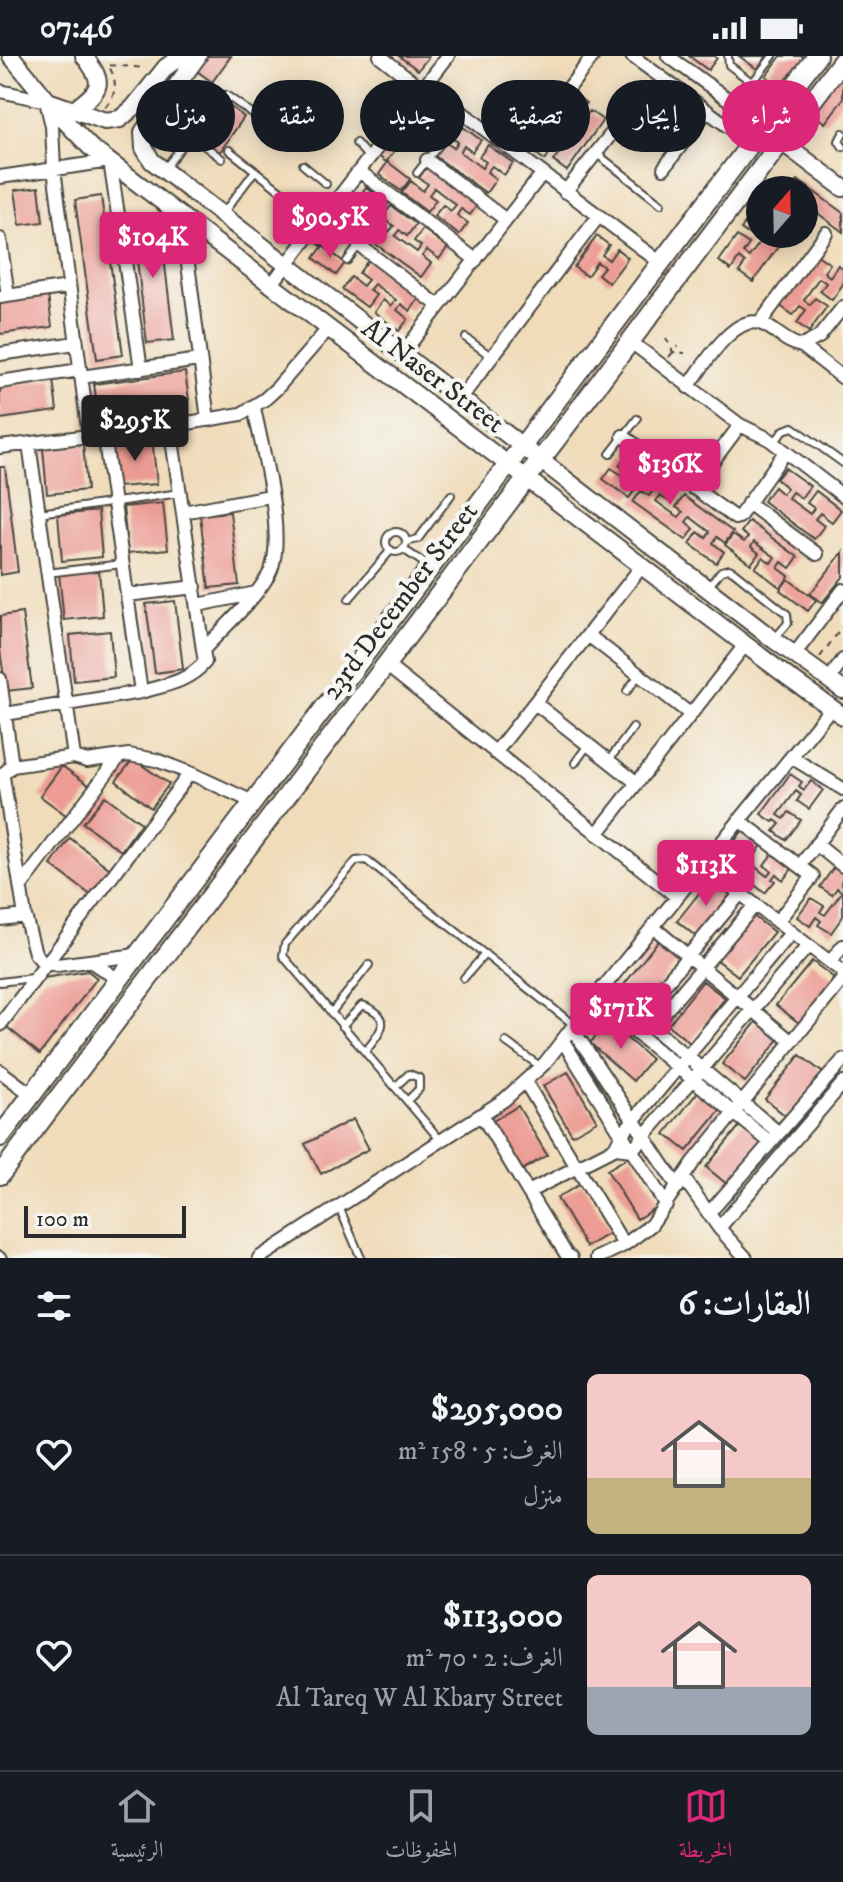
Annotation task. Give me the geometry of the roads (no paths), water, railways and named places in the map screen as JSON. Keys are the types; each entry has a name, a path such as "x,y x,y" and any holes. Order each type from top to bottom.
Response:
{"main road":[{"name":"23rd December Street","path":"799,80 817,56"},
{"name":"23rd December Street","path":"820,91 843,60"},
{"name":"23rd December Street","path":"0,1137 744,152"},
{"name":"23rd December Street","path":"0,1175 774,152"},
{"path":"700,211 720,224"},
{"path":"197,876 215,891"}],"street":[{"name":"Al Naser Street","path":"11,56 75,133 110,161 837,712"},
{"path":"73,111 99,86 99,76 84,56"},
{"path":"0,91 46,101 105,121 120,119 133,108 166,67 182,56"},
{"name":"Al Naser Street","path":"198,56 143,132 147,154 286,266 843,690"},
{"path":"380,56 414,80"},
{"path":"429,80 448,56"},
{"path":"518,155 593,56"},
{"path":"632,56 664,80"},
{"path":"668,56 722,95"},
{"path":"46,101 52,126 54,169 89,436"},
{"path":"706,112 722,123"},
{"path":"465,117 661,263"},
{"path":"565,192 606,140"},
{"path":"271,285 374,152"},
{"path":"664,168 676,152"},
{"path":"795,152 843,188"},
{"path":"427,160 506,220"},
{"path":"0,177 110,161 141,369"},
{"path":"359,171 476,260"},
{"path":"402,354 542,174"},
{"path":"182,217 208,420"},
{"path":"460,399 598,217"},
{"path":"760,323 826,233"},
{"path":"0,239 4,296 69,287"},
{"path":"359,245 439,306"},
{"path":"251,269 266,250"},
{"path":"802,346 819,337 843,307"},
{"path":"688,387 736,327 743,323 760,323 787,341 802,346 843,378"},
{"path":"0,447 241,414 277,388 328,329"},
{"path":"631,342 740,425 774,443 841,490"},
{"path":"0,354 76,343"},
{"path":"0,382 141,369 199,360"},
{"path":"203,650 256,593 273,566 277,548 254,407"},
{"path":"693,488 740,425"},
{"path":"5,714 141,692 195,674 205,662 170,426"},
{"path":"104,434 141,692"},
{"path":"623,436 735,518 739,517 785,452"},
{"path":"29,444 74,757"},
{"path":"183,512 270,496"},
{"path":"748,503 817,554"},
{"path":"495,753 642,566"},
{"path":"127,595 195,587"},
{"path":"794,655 843,590"},
{"path":"198,605 256,593"},
{"path":"588,635 690,714"},
{"path":"597,834 745,645"},
{"path":"828,681 843,660"},
{"path":"386,665 677,897"},
{"path":"0,679 12,766"},
{"path":"535,703 637,783"},
{"path":"259,1258 482,1116 526,1083 791,757 837,712"},
{"path":"137,955 57,965 48,963 35,953 25,916 2,777 12,766 74,757 87,761 143,757 190,773 253,802"},
{"path":"21,886 119,757"},
{"path":"791,757 843,789"},
{"path":"0,1025 190,773"},
{"path":"800,866 843,809"},
{"path":"739,820 813,878 777,922"},
{"path":"816,844 843,866"},
{"path":"703,865 843,972"},
{"path":"638,1016 740,894"},
{"path":"652,1027 755,905"},
{"path":"0,919 25,916"},
{"path":"653,927 792,1042"},
{"path":"615,1148 622,1134 791,933"},
{"path":"528,1192 615,1148 632,1150 808,946"},
{"path":"830,962 843,946"},
{"path":"90,961 119,980"},
{"path":"597,1258 624,1245 651,1225 680,1182 843,979"},
{"path":"603,987 703,1070 738,1108"},
{"path":"594,999 678,1068 738,1108 774,1138"},
{"path":"573,1026 645,1138 746,1258"},
{"path":"563,1041 666,1205"},
{"path":"709,1213 843,1060"},
{"path":"0,1071 32,1095"},
{"path":"526,1083 624,1245"},
{"path":"719,1228 843,1083"},
{"path":"482,1116 571,1258"}],"lane":[{"path":"728,56 729,65 748,80"},
{"path":"754,80 773,56"},
{"path":"843,133 839,141 843,147"},
{"path":"356,143 369,158"},
{"path":"164,170 177,152"},
{"path":"213,152 222,159"},
{"path":"231,152 282,192"},
{"path":"417,173 433,152"},
{"path":"596,153 661,204"},
{"path":"303,165 326,184"},
{"path":"222,215 255,171"},
{"path":"347,261 375,224"},
{"path":"466,338 492,357"},
{"path":"610,454 637,419"},
{"path":"774,443 784,430 793,427 843,463"},
{"path":"39,513 180,493"},
{"path":"349,599 391,550 418,539 451,495"},
{"path":"391,550 386,543 389,534 398,532 405,545 430,567"},
{"path":"47,573 122,564"},
{"path":"707,589 721,571 733,571 787,614 788,623 774,640"},
{"path":"627,691 639,675"},
{"path":"609,760 633,728"},
{"path":"575,763 588,745"},
{"path":"442,1142 285,960 283,948 359,859 366,860 573,1026"},
{"path":"464,978 485,954"},
{"path":"331,1013 369,965"},
{"path":"0,982 37,977"},
{"path":"342,1026 362,1005 382,1019 383,1027 365,1052"},
{"path":"506,1042 541,1067"},
{"path":"395,1087 409,1074 419,1078 419,1089 407,1101"},
{"path":"339,1207 361,1258"}]}
